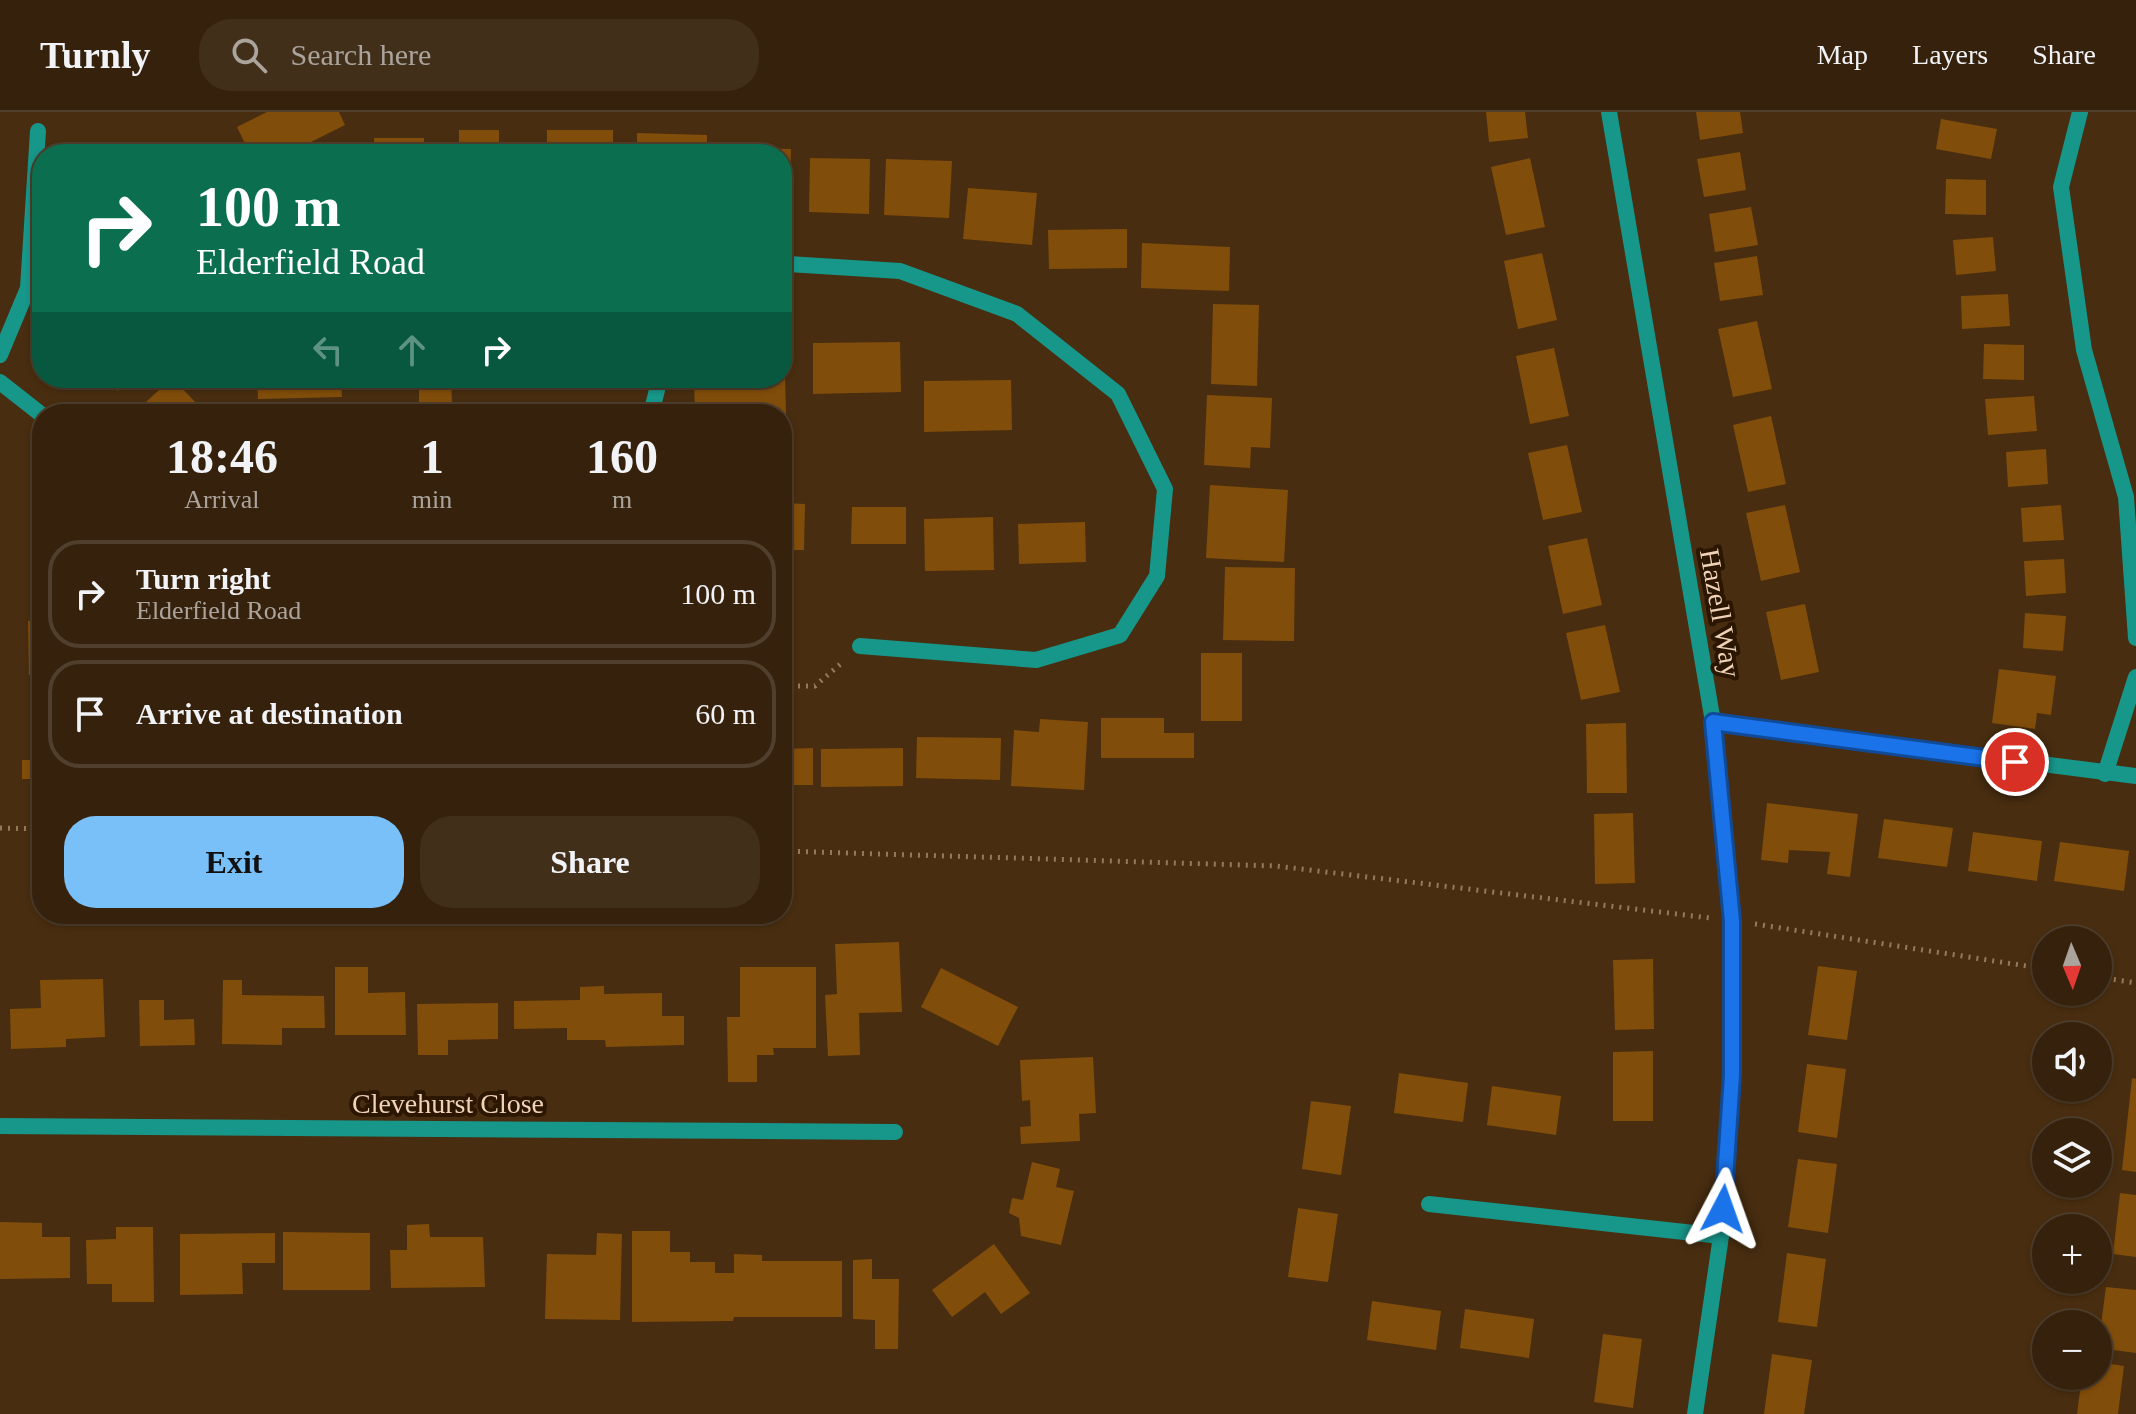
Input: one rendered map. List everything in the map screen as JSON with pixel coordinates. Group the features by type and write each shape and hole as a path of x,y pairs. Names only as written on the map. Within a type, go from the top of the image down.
{"street":[{"name":"Hazell Way","path":"1609,112 1713,722 1732,921 1732,1075 1721,1236 1695,1414"},
{"path":"2080,112 2061,187 2084,350 2126,497 2136,638"},
{"path":"37,144 38,131"},
{"path":"0,355 28,288 32,225"},
{"path":"792,264 900,271 1017,314 1118,394 1165,489 1157,576 1120,635 1036,660 860,646"},
{"path":"0,382 32,407"},
{"path":"2105,774 2136,677"},
{"path":"1713,722 2136,776"},
{"name":"Clevehurst Close","path":"0,1126 895,1132"},
{"path":"1429,1204 1721,1236"}],"path":[{"path":"792,686 815,686 860,646"},
{"path":"0,828 32,829"},
{"path":"792,851 1276,866 1732,921 2032,967"},
{"path":"2112,979 2136,983"}],"building":[{"path":"267,112 339,112 345,125 307,144 245,144 237,127"},
{"path":"1486,112 1525,112 1528,138 1489,142"},
{"path":"1696,112 1740,112 1743,133 1700,140"},
{"path":"1941,119 1997,129 1991,159 1936,149"},
{"path":"459,130 499,130 499,144 459,144"},
{"path":"547,130 613,130 613,144 547,144"},
{"path":"637,133 707,135 707,144 637,144"},
{"path":"374,138 424,138 424,144 374,144"},
{"path":"1740,152 1746,190 1704,197 1697,159"},
{"path":"810,158 870,159 869,214 809,212"},
{"path":"1530,158 1545,227 1506,235 1491,167"},
{"path":"886,159 952,161 949,218 884,215"},
{"path":"1946,179 1986,180 1986,215 1945,214"},
{"path":"968,188 1037,193 1032,245 963,239"},
{"path":"1751,207 1758,245 1715,252 1709,214"},
{"path":"1127,229 1127,268 1049,269 1048,230"},
{"path":"1993,237 1996,271 1956,275 1953,240"},
{"path":"1142,243 1230,247 1229,291 1141,288"},
{"path":"1542,253 1557,320 1518,329 1504,261"},
{"path":"1757,256 1763,295 1720,301 1714,263"},
{"path":"2008,294 2010,326 1962,329 1961,296"},
{"path":"1213,304 1259,305 1257,386 1211,384"},
{"path":"1757,321 1772,389 1733,397 1718,329"},
{"path":"900,342 901,392 813,394 813,343"},
{"path":"1984,344 2024,345 2024,380 1983,379"},
{"path":"1554,348 1569,416 1530,424 1516,356"},
{"path":"1011,380 1012,430 924,432 924,381"},
{"path":"161,388 182,388 197,404 144,404"},
{"path":"257,388 342,388 342,397 258,399"},
{"path":"451,388 452,402 419,403 419,389 372,390"},
{"path":"694,388 785,388 786,404 695,404"},
{"path":"1207,395 1272,398 1270,448 1251,447 1250,468 1204,465"},
{"path":"2034,396 2037,431 1988,435 1985,399"},
{"path":"1771,416 1786,484 1748,492 1733,425"},
{"path":"1567,445 1582,512 1543,520 1528,453"},
{"path":"2046,449 2048,484 2008,487 2006,452"},
{"path":"1210,485 1288,490 1284,562 1206,558"},
{"path":"792,503 805,504 804,550 792,550"},
{"path":"1785,505 1800,572 1761,581 1746,513"},
{"path":"2061,505 2064,540 2023,542 2021,508"},
{"path":"852,507 906,507 906,544 851,544"},
{"path":"993,517 994,570 925,571 924,519"},
{"path":"1085,522 1086,562 1019,564 1018,524"},
{"path":"1587,538 1602,605 1563,614 1548,546"},
{"path":"2064,559 2066,593 2026,596 2024,561"},
{"path":"1225,567 1295,568 1294,641 1223,640"},
{"path":"1805,604 1819,672 1781,680 1766,612"},
{"path":"2025,613 2066,616 2063,651 2023,648"},
{"path":"28,621 32,621 32,675 29,675"},
{"path":"1605,625 1620,692 1581,700 1566,633"},
{"path":"1201,653 1242,653 1242,721 1201,721"},
{"path":"1999,669 2056,676 2051,715 2037,713 2035,729 1992,723"},
{"path":"1101,718 1164,718 1164,733 1194,733 1194,758 1101,758"},
{"path":"1040,719 1088,722 1084,790 1011,786 1014,730 1039,732"},
{"path":"1626,723 1627,793 1587,793 1586,724"},
{"path":"917,737 1001,738 1000,780 916,778"},
{"path":"813,748 813,785 792,785 792,749"},
{"path":"903,748 903,786 821,787 821,749"},
{"path":"22,760 32,760 32,779 22,779"},
{"path":"1767,803 1858,814 1850,877 1827,874 1830,852 1789,850 1788,863 1761,860"},
{"path":"1633,813 1635,883 1595,884 1594,814"},
{"path":"1884,819 1953,828 1947,867 1878,858"},
{"path":"1973,832 2042,841 2037,881 1968,871"},
{"path":"2060,842 2129,851 2124,891 2054,881"},
{"path":"899,942 902,1012 859,1013 860,1055 828,1056 825,995 837,994 835,944"},
{"path":"1653,959 1654,1029 1615,1030 1613,960"},
{"path":"1818,966 1857,971 1847,1040 1808,1035"},
{"path":"335,967 368,967 368,993 405,992 406,1035 335,1035"},
{"path":"740,967 816,967 816,1048 773,1048 774,1055 757,1055 757,1082 728,1082 727,1017 740,1017"},
{"path":"941,968 1018,1007 998,1046 921,1007"},
{"path":"103,979 105,1037 66,1039 66,1047 11,1049 10,1009 41,1008 40,980"},
{"path":"223,980 242,980 242,995 324,996 325,1028 282,1028 282,1045 222,1044"},
{"path":"604,986 604,994 662,993 662,1016 684,1016 684,1045 606,1047 605,1040 567,1040 567,1028 514,1029 514,1001 580,1000 580,987"},
{"path":"139,1000 164,1000 164,1020 194,1019 195,1045 140,1046"},
{"path":"498,1003 498,1039 448,1040 448,1055 418,1055 417,1004"},
{"path":"1653,1051 1653,1121 1613,1121 1613,1052"},
{"path":"1093,1057 1096,1113 1079,1114 1080,1141 1021,1144 1020,1127 1031,1126 1030,1100 1022,1101 1020,1060"},
{"path":"1807,1064 1846,1069 1837,1138 1798,1132"},
{"path":"1399,1073 1468,1083 1463,1122 1394,1113"},
{"path":"2132,1078 2136,1079 2136,1172 2122,1170"},
{"path":"1492,1086 1561,1096 1556,1135 1487,1125"},
{"path":"1311,1101 1351,1106 1341,1175 1302,1169"},
{"path":"1798,1159 1837,1164 1828,1233 1788,1227"},
{"path":"1032,1162 1060,1169 1056,1187 1074,1191 1061,1245 1021,1236 1019,1218 1009,1213 1012,1198 1023,1200"},
{"path":"2120,1193 2136,1195 2136,1257 2113,1254"},
{"path":"1298,1208 1338,1214 1328,1282 1288,1277"},
{"path":"0,1222 42,1223 42,1237 70,1237 70,1278 0,1279"},
{"path":"429,1224 430,1237 483,1237 485,1287 391,1288 390,1250 407,1250 407,1225"},
{"path":"116,1227 153,1227 154,1302 112,1302 112,1284 87,1284 86,1240 116,1239"},
{"path":"632,1231 670,1231 670,1252 690,1252 690,1262 715,1262 715,1273 734,1273 734,1254 762,1255 762,1261 842,1261 842,1317 734,1317 733,1321 632,1322"},
{"path":"283,1232 370,1233 370,1290 283,1290"},
{"path":"275,1233 275,1263 242,1263 243,1294 180,1295 180,1234"},
{"path":"597,1233 622,1234 620,1320 545,1319 547,1254 596,1255"},
{"path":"994,1244 1030,1293 1001,1314 985,1292 952,1317 932,1290"},
{"path":"1787,1253 1826,1259 1817,1327 1778,1322"},
{"path":"872,1259 872,1279 899,1279 898,1349 875,1349 875,1320 853,1319 853,1260"},
{"path":"2112,1288 2136,1290 2136,1353 2112,1350 2112,1310 2103,1310 2105,1294 2112,1294"},
{"path":"1372,1301 1441,1311 1436,1350 1367,1340"},
{"path":"1465,1309 1534,1319 1529,1358 1460,1348"},
{"path":"1603,1334 1642,1339 1633,1408 1594,1402"},
{"path":"1772,1354 1812,1360 1804,1414 1764,1414"},
{"path":"2112,1364 2124,1366 2118,1414 2077,1414 2080,1390 2112,1390"}],"route":[{"path":"1723,1209 1732,1075 1732,921 1713,722 2015,762"}]}
